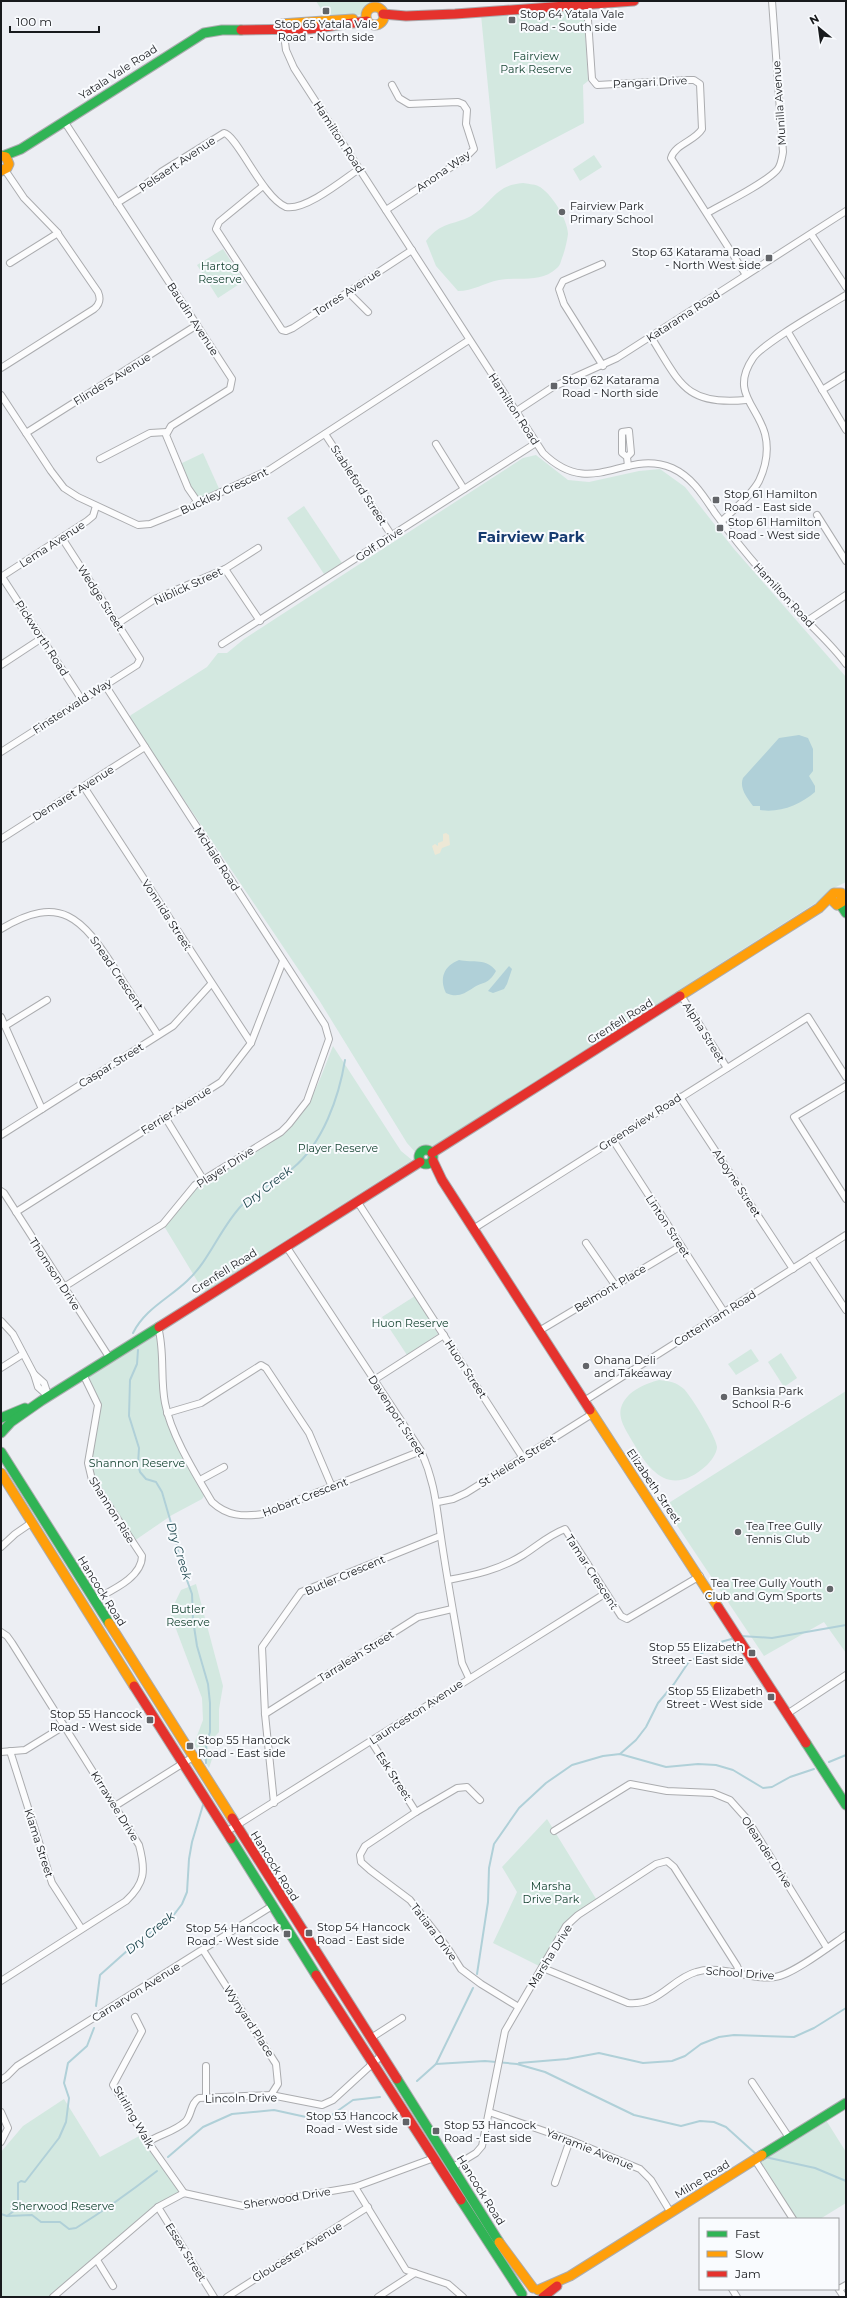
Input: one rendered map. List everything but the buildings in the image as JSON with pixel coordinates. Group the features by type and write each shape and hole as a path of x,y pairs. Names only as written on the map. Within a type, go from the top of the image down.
{"main road":[{"path":"382,8 383,19 379,24 372,25 370,11 382,8 406,16 634,1"},
{"name":"Yatala Vale Road","path":"4,163 21,149 193,38 212,31 233,29 251,25 283,26 347,20 370,11"},
{"path":"840,897 846,913"},
{"name":"Grenfell Road","path":"1,1433 11,1422 45,1398 109,1357 358,1201 428,1160 819,908 840,897"},
{"name":"Elizabeth Street","path":"428,1160 592,1414 700,1576 846,1805"},
{"name":"Grenfell Road","path":"1,1418 45,1398"},
{"name":"Hancock Road","path":"1,1452 282,1900 382,2055 517,2270 539,2293"},
{"name":"Hancock Road","path":"1,1473 272,1906 521,2296"},
{"path":"272,1906 282,1900"},
{"name":"Milne Road","path":"521,2296 539,2293 570,2276 846,2103"}],"street":[{"name":"Munilla Avenue","path":"707,214 766,178 778,169 781,162 782,152 772,1"},
{"name":"Pangari Drive","path":"587,5 592,79 597,85 688,80 694,80 700,84 702,92 702,129 699,134 675,151 671,158 746,275"},
{"name":"Hamilton Road","path":"283,26 290,60 536,443 554,462 574,472 597,475 644,463 657,464 683,474 703,494 758,568 846,664"},
{"name":"Anona Way","path":"386,210 465,158 474,149 466,124 466,110 463,104 458,102 409,104 399,98 392,85"},
{"name":"Baudin Avenue","path":"64,121 229,374 232,385 230,389 171,426 167,432"},
{"name":"Pelsaert Avenue","path":"117,203 141,188 161,172 224,133 232,137 256,178 283,206 295,208 316,198 359,169"},
{"path":"1,368 99,304 100,298 98,292 58,233 24,198 4,163"},
{"name":"Torres Avenue","path":"263,186 219,222 216,229 282,330 286,331 292,328 412,250"},
{"name":"Katarama Road","path":"515,412 553,387 603,366 651,337 846,211"},
{"path":"10,263 58,233"},
{"path":"811,234 846,288"},
{"path":"602,264 563,281 559,289 564,304 603,366"},
{"path":"348,292 368,312"},
{"path":"722,521 755,487 767,457 764,432 746,400 745,376 752,358 761,350 846,295"},
{"name":"Flinders Avenue","path":"26,433 197,325"},
{"path":"788,332 846,430"},
{"path":"651,337 678,380 687,390 715,401 746,400"},
{"name":"Buckley Crescent","path":"1,395 64,488 131,524 143,526 192,508 197,501 204,500 269,470 469,340"},
{"path":"822,390 846,375"},
{"path":"100,459 150,433 167,432 166,435 188,488 197,501"},
{"name":"Stableford Street","path":"326,434 392,536"},
{"name":"Golf Drive","path":"222,644 536,443"},
{"path":"436,444 464,489"},
{"path":"627,457 628,466"},
{"name":"Lema Avenue","path":"1,577 87,521 93,516 96,506"},
{"path":"817,515 846,561"},
{"name":"Wedge Street","path":"62,538 140,659"},
{"name":"Niblick Street","path":"117,624 155,600 225,569 258,548"},
{"path":"225,569 260,621"},
{"name":"Pickworth Road","path":"1,577 82,700"},
{"path":"807,621 846,595"},
{"path":"1,664 42,638"},
{"name":"Finsterwald Way","path":"1,752 137,665 140,659"},
{"name":"McHale Road","path":"105,685 329,1032"},
{"name":"Demaret Avenue","path":"1,839 145,747"},
{"name":"Vonnida Street","path":"84,787 211,984 251,1043"},
{"name":"Snead Crescent","path":"1,929 22,917 40,912 57,913 74,919 94,936 158,1035"},
{"name":"Ferrier Avenue","path":"16,1212 221,1082 251,1043 283,961"},
{"name":"Caspar Street","path":"1,1135 179,1021 211,984"},
{"name":"Alpha Street","path":"682,997 727,1068"},
{"path":"5,1026 47,1000"},
{"path":"1,1017 42,1108"},
{"name":"Greensview Road","path":"473,1229 680,1096 808,1017 846,1077"},
{"name":"Player Drive","path":"64,1287 163,1224 186,1194 203,1179 280,1132 289,1124 307,1101 329,1040 329,1032"},
{"path":"846,1086 794,1117 846,1199"},
{"name":"Aboyne Street","path":"680,1096 793,1269"},
{"path":"165,1117 203,1179"},
{"name":"Linton Street","path":"613,1140 724,1312"},
{"name":"Thomson Drive","path":"1,1191 4,1193 109,1357"},
{"name":"Huon Street","path":"358,1201 523,1458"},
{"name":"Cottenham Road","path":"584,1401 846,1235"},
{"path":"586,1243 615,1285"},
{"name":"Davenport Street","path":"286,1246 421,1451 432,1476 438,1502 440,1536 452,1609 462,1663 469,1678"},
{"name":"Belmont Place","path":"539,1331 681,1246"},
{"path":"811,1257 846,1310"},
{"path":"1,1321 13,1334 34,1374 38,1387 45,1398"},
{"name":"Hobart Crescent","path":"158,1327 162,1338 162,1374 170,1421 212,1502 219,1508 232,1515 251,1516 263,1514 421,1451"},
{"path":"374,1380 444,1335"},
{"path":"1,1368 23,1354"},
{"path":"168,1413 201,1403 261,1366 266,1368 309,1433 332,1487"},
{"name":"Shannon Rise","path":"83,1374 98,1405 88,1463 88,1472 142,1556 142,1562 135,1573 94,1600"},
{"name":"St Helens Street","path":"438,1502 453,1499 466,1493 592,1414"},
{"path":"200,1480 224,1467"},
{"path":"1,1547 15,1534 31,1523"},
{"name":"Tamar Crescent","path":"448,1580 483,1574 498,1568 522,1555 553,1534 565,1529 621,1616 627,1619 700,1576"},
{"name":"Butler Crescent","path":"274,1803 265,1714 262,1646 301,1592 440,1536"},
{"name":"Launceston Avenue","path":"226,1832 606,1593"},
{"name":"Tarraleah Street","path":"265,1714 418,1617 452,1609"},
{"name":"Kirrawee Drive","path":"1,1632 8,1636 140,1845 143,1859 143,1875 138,1890 126,1901 109,1914 81,1928 1,1981"},
{"path":"787,1714 846,1675"},
{"path":"1,1752 25,1750 64,1726"},
{"name":"Esk Street","path":"371,1741 416,1812"},
{"name":"Kiama Street","path":"10,1751 52,1883 81,1928"},
{"path":"115,1806 193,1757"},
{"name":"Oleander Drive","path":"554,1831 630,1784 667,1791 713,1793 730,1800 747,1819 827,1948"},
{"name":"Tatiara Drive","path":"480,1800 466,1787 461,1786 416,1812 365,1846 360,1855 362,1862 379,1878 410,1900 447,1947 461,1969 481,1984 518,2006"},
{"name":"Marsha Drive","path":"453,2167 479,2150 483,2143 505,2031 518,2006 543,1968 560,1936 571,1921 665,1861 674,1867 740,1973"},
{"name":"Carnarvon Avenue","path":"1,2080 17,2066 272,1906"},
{"name":"School Drive","path":"543,1968 628,2003 635,2004 658,1996 694,1972 707,1971 740,1973 764,1977 782,1976 846,1935"},
{"name":"Wynyard Place","path":"203,1950 276,2064 278,2084 271,2095"},
{"name":"Stirling Walk","path":"135,2017 142,2031 113,2085 148,2142 184,2192"},
{"path":"371,2038 402,2018"},
{"name":"Lincoln Drive","path":"148,2142 186,2121 195,2100 206,2098 271,2095 315,2104 329,2103 382,2055"},
{"path":"206,2066 206,2098"},
{"path":"752,2082 790,2139"},
{"path":"1,2112 8,2128 1,2142"},
{"name":"Yarramie Avenue","path":"489,2112 570,2140 640,2169 651,2180 671,2213"},
{"path":"555,2183 570,2140"},
{"name":"Sherwood Drive","path":"184,2192 243,2206 356,2187 434,2158"},
{"path":"756,2159 792,2218"},
{"path":"356,2187 406,2270 448,2284 463,2297"},
{"path":"53,2297 158,2208 184,2192"},
{"name":"Gloucester Avenue","path":"226,2297 368,2207"},
{"name":"Essex Street","path":"158,2208 214,2297"},
{"path":"97,2260 112,2286"},
{"path":"378,2297 415,2273"}],"green space":[{"path":"316,1 380,1 369,10 356,16 328,20"},
{"name":"Fairview Park Reserve","path":"580,9 584,14 588,81 583,85 584,123 496,169 481,15"},
{"path":"594,155 602,167 580,181 573,169"},
{"path":"523,183 536,185 543,189 553,200 562,214 568,234 559,266 550,273 536,278 499,280 469,290 458,291 436,266 426,241 442,227 471,216 499,191 513,184"},
{"name":"Hartog Reserve","path":"223,249 244,281 218,298 197,265"},
{"path":"203,453 221,493 197,501 180,464"},
{"path":"536,455 568,480 589,482 639,471 660,469 685,487 734,549 846,677 846,882 830,890 825,897 432,1147 424,1148 416,1153 407,1143 319,1000 129,718 131,715 207,667 218,653 227,653 244,639 523,458"},
{"path":"304,506 342,563 324,574 287,518"},
{"name":"Player Reserve","path":"333,1046 401,1151 412,1160 204,1292 164,1226 188,1196 205,1182 283,1135 293,1125 301,1115 313,1094"},
{"name":"Huon Reserve","path":"415,1296 438,1334 407,1355 382,1317"},
{"name":"Shannon Reserve","path":"155,1334 159,1337 163,1403 167,1422 204,1496 202,1499 172,1515 134,1541 94,1479 90,1463 101,1404 89,1378 93,1372"},
{"path":"751,1349 759,1361 736,1375 728,1364"},
{"path":"781,1353 797,1378 784,1387 768,1362"},
{"path":"659,1380 672,1382 684,1389 703,1417 716,1442 716,1452 709,1463 695,1474 684,1479 674,1480 664,1478 648,1465 626,1430 620,1415 622,1405 629,1395 648,1383"},
{"path":"846,1391 846,1653 824,1622 764,1656 664,1506"},
{"name":"Butler Reserve","path":"196,1584 223,1686 219,1709 219,1732 207,1745 212,1759 209,1768 194,1744 203,1720 202,1698 170,1613 181,1590"},
{"name":"Marsha Drive Park","path":"547,1819 598,1902 571,1921 543,1968 493,1943 517,1892 502,1867"},
{"name":"Sherwood Reserve","path":"64,2099 100,2157 143,2134 184,2193 158,2207 52,2297 1,2297 1,2152 23,2126"},
{"path":"824,2117 846,2152 846,2203 822,2218 792,2218 755,2160"}],"sand":[{"path":"446,833 449,835 450,845 442,848 440,853 435,855 432,846 435,844 438,846 438,843 443,841 443,834"}],"water":[{"path":"799,735 808,738 813,749 813,771 809,776 815,786 815,792 803,801 782,809 767,811 760,810 760,806 753,806 743,789 743,778 779,738"},
{"path":"459,960 488,964 496,971 491,979 467,992 460,995 446,993 443,982 444,973 446,969"},
{"path":"509,966 512,969 504,989 493,993 488,991"}],"waterway":[{"name":"Dry Creek","path":"133,1333 150,1311 195,1273 209,1254 227,1224 242,1205 293,1168 304,1158 321,1133 334,1104 339,1089 345,1060"},
{"name":"Dry Creek","path":"138,1350 137,1364 130,1380 129,1416 139,1448 138,1464 140,1472 146,1479 156,1482 162,1492 176,1540 180,1561 192,1594 193,1620 197,1646 208,1684 210,1703 210,1732 206,1745 206,1763"},
{"path":"741,1636 772,1638 846,1625"},
{"path":"620,1754 636,1740 646,1727 658,1703 674,1684 688,1663 717,1643 735,1638"},
{"path":"477,1974 488,1902 489,1868 494,1844 519,1808 546,1783 572,1765 603,1756 620,1754 666,1767 698,1764 716,1765 733,1770 763,1788 772,1787 790,1777 814,1769"},
{"path":"829,1762 846,1755"},
{"name":"Dry Creek","path":"96,2006 100,1975 128,1950 173,1916 182,1904 187,1892 189,1859 192,1842 203,1805"},
{"path":"417,2081 436,2064 473,1988"},
{"path":"519,2063 567,2059 599,2053 643,2063 672,2061 685,2056 701,2044 719,2037 734,2035 794,2037 814,2028 846,2008"},
{"name":"Dry Creek","path":"1,2214 7,2216 18,2208 18,2183 21,2181 25,2182 59,2138 66,2122 69,2098 64,2083 68,2063 87,2046 94,2028"},
{"path":"436,2064 485,2061 517,2064 545,2072 634,2115 681,2126 700,2121 714,2122 726,2127 757,2155"},
{"path":"168,2157 203,2127 232,2114 274,2110 306,2117 329,2117 353,2100 380,2097"},
{"path":"765,2157 815,2168 846,2181"},
{"path":"7,2216 32,2215 41,2222 60,2222 69,2229 76,2228 117,2201 157,2171"}],"traffic: fast":[{"path":"3,156 21,149 204,33 222,30 241,30"},
{"path":"840,904 846,913"},
{"path":"423,1150 429,1150 433,1154 433,1157 433,1160 429,1164 423,1164 419,1160 419,1154 423,1150"},
{"path":"1,1433 11,1422 41,1401 159,1327"},
{"path":"1,1418 25,1408"},
{"path":"1,1452 109,1623"},
{"path":"806,1743 846,1805"},
{"path":"231,1839 316,1975"},
{"path":"397,2079 499,2242"},
{"path":"762,2155 846,2103"},
{"path":"461,2200 522,2294"}],"traffic: slow":[{"path":"375,7 381,10 384,16 381,22 375,25 369,22 366,16 369,10 375,7"},
{"path":"280,24 353,19"},
{"path":"1,156 6,157 9,164 7,168 1,171"},
{"path":"680,996 819,908 834,893 841,893 842,902 837,905 830,898"},
{"path":"590,1410 718,1607"},
{"path":"1,1473 134,1686"},
{"path":"109,1623 232,1818"},
{"path":"538,2290 570,2276 762,2155"},
{"path":"499,2242 533,2288"}],"traffic: jam":[{"path":"383,14 406,16 455,14 634,1"},
{"path":"241,30 310,29 367,21"},
{"path":"432,1153 680,996"},
{"path":"433,1161 442,1180 590,1410"},
{"path":"159,1327 420,1162"},
{"path":"718,1607 806,1743"},
{"path":"134,1686 231,1839"},
{"path":"232,1818 397,2079"},
{"path":"316,1975 461,2200"},
{"path":"543,2297 557,2286"}],"place":[{"name":"Stop 65 Yatala Vale Road - North side","path":"326,11"},
{"name":"Stop 64 Yatala Vale Road - South side","path":"512,20"},
{"name":"Fairview Park Primary School","path":"562,212"},
{"name":"Stop 63 Katarama Road - North West side","path":"769,258"},
{"name":"Stop 62 Katarama Road - North side","path":"554,386"},
{"name":"Stop 61 Hamilton Road - East side","path":"716,500"},
{"name":"Stop 61 Hamilton Road - West side","path":"720,528"},
{"name":"Ohana Deli and Takeaway","path":"586,1366"},
{"name":"Banksia Park School R-6","path":"724,1397"},
{"name":"Tea Tree Gully Tennis Club","path":"738,1532"},
{"name":"Tea Tree Gully Youth Club and Gym Sports","path":"830,1589"},
{"name":"Stop 55 Elizabeth Street - East side","path":"752,1653"},
{"name":"Stop 55 Elizabeth Street - West side","path":"771,1697"},
{"name":"Stop 55 Hancock Road - West side","path":"150,1720"},
{"name":"Stop 55 Hancock Road - East side","path":"190,1746"},
{"name":"Stop 54 Hancock Road - East side","path":"309,1933"},
{"name":"Stop 54 Hancock Road - West side","path":"287,1934"},
{"name":"Stop 53 Hancock Road - West side","path":"406,2122"},
{"name":"Stop 53 Hancock Road - East side","path":"436,2131"}],"district":[{"name":"Fairview Park","path":"531,537"}]}
